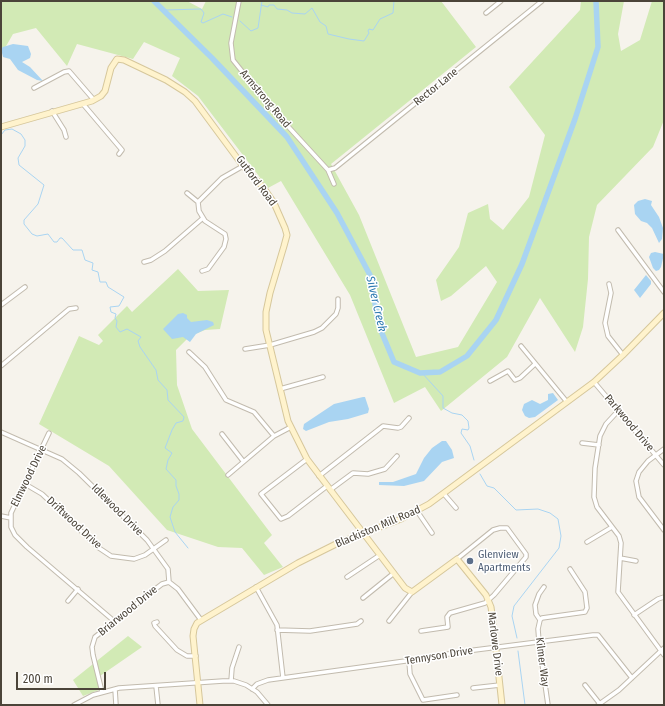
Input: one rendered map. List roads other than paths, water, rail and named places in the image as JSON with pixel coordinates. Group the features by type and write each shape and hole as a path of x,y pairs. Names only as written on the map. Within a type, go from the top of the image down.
{"street":[{"name":"Armstrong Road","path":"239,1 231,43 233,60 268,104 328,170 334,184"},
{"path":"486,13 500,1"},
{"name":"Rector Lane","path":"328,170 335,168 537,2 542,1"},
{"name":"Gutford Road","path":"1,127 94,100 105,91 114,62 117,60 124,60 166,80 185,92 211,121 244,166 263,187 274,203 287,235 266,312 266,330 284,408 291,427 307,459 364,533"},
{"path":"34,88 64,72 69,71 94,100"},
{"path":"83,104 122,150 119,154"},
{"path":"52,111 64,130 66,137"},
{"path":"198,202 222,178 244,166"},
{"path":"187,193 198,202 199,211 203,218 214,228 225,234 226,239 224,247 208,269 202,271"},
{"path":"144,262 151,260 165,250 203,218"},
{"path":"618,230 664,292"},
{"path":"609,284 611,293 605,323 608,336 623,356"},
{"path":"1,305 25,287"},
{"path":"245,349 270,345 314,332 322,328 336,314 338,299"},
{"path":"1,366 69,309 76,308"},
{"name":"Blackiston Mill Road","path":"201,620 298,563 417,511 444,494 594,382 623,356 664,312"},
{"path":"521,346 567,402"},
{"path":"189,352 205,367 226,400 254,412 274,436"},
{"path":"490,382 508,371 515,380 520,378 535,364"},
{"path":"280,389 323,377"},
{"name":"Parkwood Drive","path":"594,382 664,465"},
{"path":"618,410 606,424 600,436 594,497 597,507 619,536 622,543 618,592 662,650 664,655"},
{"path":"319,476 383,426 401,427 409,418"},
{"path":"228,475 274,436 291,427"},
{"name":"Idlewood Drive","path":"1,432 62,459 79,473 134,526 153,548 168,568 169,582"},
{"name":"Elmwood Drive","path":"49,434 10,518 11,527 15,535 114,621"},
{"path":"222,434 243,461"},
{"path":"582,443 599,445"},
{"path":"664,449 648,461 639,472 636,481 636,489 639,497 664,530"},
{"path":"307,459 261,494 281,519 288,516 353,473 368,474 384,469 397,456"},
{"name":"Driftwood Drive","path":"25,484 42,494 99,548 111,556 134,559 145,555 166,540"},
{"path":"444,494 456,508"},
{"path":"417,511 432,533"},
{"name":"Elmwood Drive","path":"1,516 10,518"},
{"path":"587,542 612,527"},
{"path":"389,621 412,592 493,530 506,528 525,551 526,558 488,600 480,605 450,612 447,617 448,627 421,631"},
{"path":"364,533 405,588 412,592"},
{"path":"347,577 380,555"},
{"path":"620,558 636,561"},
{"name":"Marlowe Drive","path":"457,559 488,600 491,607 502,705"},
{"path":"540,620 542,618 585,612 587,608 585,592 570,569"},
{"path":"363,598 394,574"},
{"path":"169,582 178,589 201,620 196,624 193,631 200,705"},
{"name":"Briarwood Drive","path":"102,692 92,647 95,638 114,621 162,584 169,582"},
{"path":"256,587 275,620 283,678"},
{"name":"Kilmer Way","path":"544,587 539,594 535,605 536,614 540,620 538,629 539,642 548,705"},
{"path":"68,601 78,589"},
{"path":"634,615 658,599 664,598"},
{"path":"277,630 310,631 357,624 361,621"},
{"path":"157,622 154,623 155,626 178,650 187,656 196,656"},
{"name":"Tennyson Drive","path":"252,689 257,684 268,680 409,661 459,652 598,635 632,678"},
{"path":"231,681 232,668 239,647"},
{"path":"585,684 599,704 632,678 662,650"},
{"path":"409,661 410,674 423,700 457,695"},
{"path":"74,705 102,692 115,689 199,682 231,681 257,692 268,705"},
{"path":"473,688 500,685"},
{"path":"156,686 158,705"},
{"path":"115,689 116,705"}],"water":[{"path":"13,44 28,46 31,54 30,58 22,62 30,67 43,81 37,80 18,70 10,59 3,57 1,49"},
{"path":"645,199 652,201 651,205 659,217 663,228 662,239 659,243 652,228 647,223 641,221 635,214 634,205 638,201"},
{"path":"655,252 664,254 661,267 656,271 653,268 649,257 651,253"},
{"path":"646,275 651,281 651,284 640,298 634,290"},
{"path":"183,313 187,315 187,318 191,322 207,320 213,322 214,325 196,334 190,342 183,337 172,339 163,329 178,314"},
{"path":"553,393 558,400 535,417 529,418 525,416 522,410 524,404 532,400 540,404 548,400 548,394"},
{"path":"365,397 369,409 368,413 348,419 329,422 306,431 303,429 304,424 334,404"},
{"path":"442,441 446,441 452,450 454,458 442,462 424,481 404,486 379,485 379,482 393,482 416,474 424,458 432,448"}],"waterway":[{"name":"Silver Creek","path":"154,1 212,58 287,137 337,213 370,275 379,326 394,362 420,373 440,372 467,356 496,320 522,264 575,119 598,47 596,1"},
{"path":"240,21 251,31 258,28 262,1"},
{"path":"261,5 268,7 269,5 274,5 277,9 287,10 292,13 305,14 312,8 320,22 326,26 328,34 364,41 369,33 369,29 373,30 380,19 393,13 394,1"},
{"path":"165,10 201,9 204,13 201,22 203,23 223,14 232,17"},
{"path":"1,135 5,130 12,129 21,134 25,140 25,146 18,158 19,165 44,185 38,204 24,220 24,224 32,234 37,236 48,234 54,242 57,242 60,238 62,238 73,250 82,250 85,260 93,263 92,270 98,272 100,282 106,282 108,287 124,297 119,306 110,307 111,312 116,314 116,327 120,332 127,329 141,337 138,341 140,347 156,370 158,380 167,390 168,400 184,417 183,421 176,423 165,448 172,453 168,460 166,469 176,480 176,486 179,494 179,500 173,507 170,517 175,532 188,548"},
{"path":"422,373 443,396 443,408 452,413 462,415 468,421 468,430 462,429 461,433 470,446 474,460"},
{"path":"480,474 487,486 494,488 516,510 538,509 550,513 558,519 561,536 559,548 514,606 512,616 517,638"},
{"path":"518,651 525,705"}],"place":[{"name":"Glenview Apartments","path":"470,561"}]}
